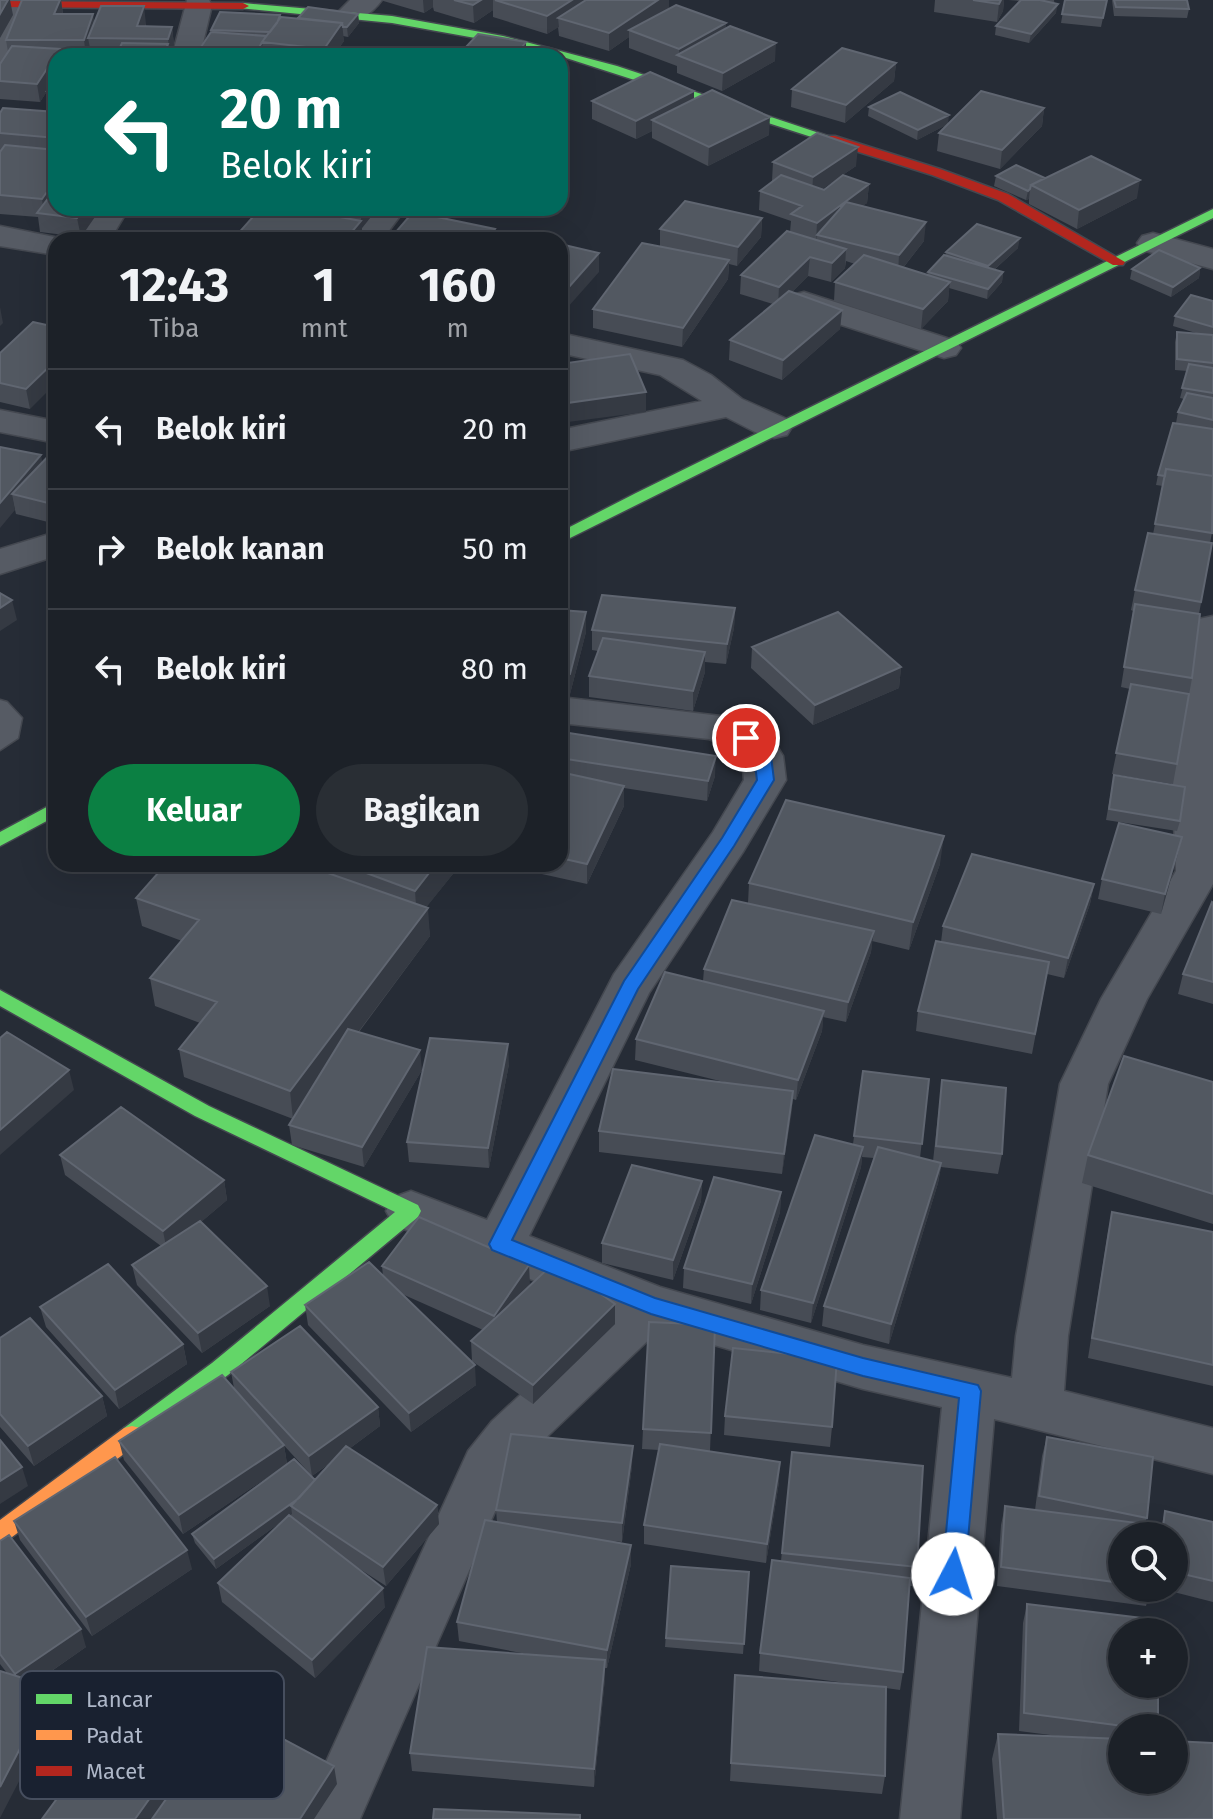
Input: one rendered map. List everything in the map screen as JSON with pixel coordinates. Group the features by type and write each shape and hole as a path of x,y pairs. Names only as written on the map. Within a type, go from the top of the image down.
{"street":[{"path":"0,58 10,4 359,7 541,48"},
{"path":"188,48 198,5"},
{"path":"568,56 987,190 1041,216 1118,262"},
{"path":"371,232 384,216"},
{"path":"568,534 774,427 944,348 1208,216"},
{"path":"0,236 48,244"},
{"path":"1153,243 1213,259"},
{"path":"804,302 944,348"},
{"path":"568,345 671,367 699,382 730,406 774,427"},
{"path":"568,439 730,406"},
{"path":"0,421 48,430"},
{"path":"0,562 48,546"},
{"path":"1036,1406 1042,1336 1084,1084 1124,999 1205,870 1193,773 1213,628"},
{"path":"500,1244 630,986 728,842 765,780 762,756 746,738 715,726 568,711"},
{"path":"0,840 48,813"},
{"path":"0,997 202,1111 411,1211 651,1305 863,1367 1036,1406 1213,1451"},
{"path":"0,1533 220,1369 411,1211"},
{"path":"330,1819 487,1468 519,1429 651,1305"},
{"path":"930,1819 970,1391"}],"lane":[{"path":"0,707 12,718 11,733 0,743"}],"building":[{"path":"0,0 8,0 0,14"},
{"path":"22,0 60,0 54,14 93,14 84,40 6,40"},
{"path":"454,0 481,0 473,5"},
{"path":"495,0 572,0 547,16"},
{"path":"586,0 658,0 609,33 558,18"},
{"path":"973,0 1001,0 999,4"},
{"path":"1021,0 1058,4 1031,34 996,26"},
{"path":"1065,0 1107,0 1103,18 1062,14"},
{"path":"1114,0 1187,0 1189,9 1116,7"},
{"path":"676,5 726,23 679,49 629,30"},
{"path":"101,6 144,6 137,26 172,27 168,39 88,38"},
{"path":"308,7 358,14 347,27 343,27 342,23 298,18"},
{"path":"220,12 280,15 270,32 211,30"},
{"path":"281,17 342,23 325,48 262,42"},
{"path":"730,26 776,43 723,73 677,55"},
{"path":"211,32 266,36 259,48 200,48"},
{"path":"478,34 526,42 521,48 465,48"},
{"path":"122,43 168,44 166,48 120,48"},
{"path":"12,46 48,48 48,67 37,84 0,81 0,64"},
{"path":"842,48 896,63 846,105 792,89"},
{"path":"650,72 694,91 636,121 592,101"},
{"path":"712,90 770,117 709,147 652,120"},
{"path":"981,91 1044,108 1002,150 939,133"},
{"path":"900,92 949,115 918,130 869,107"},
{"path":"3,108 48,111 48,137 0,133"},
{"path":"817,133 858,147 813,177 773,162"},
{"path":"5,145 48,149 48,190 42,199 0,195 0,152"},
{"path":"1091,156 1140,180 1079,210 1031,185"},
{"path":"1016,165 1045,178 1031,185 1028,191 996,176"},
{"path":"781,175 824,190 843,175 869,184 817,223 791,214 802,206 760,191"},
{"path":"48,199 48,214 37,213"},
{"path":"685,201 762,218 738,247 660,229"},
{"path":"846,202 926,222 899,255 817,235"},
{"path":"254,216 334,216 361,221 352,232 239,232"},
{"path":"410,216 432,216 495,229 493,232 396,232"},
{"path":"977,224 1020,238 988,266 946,252"},
{"path":"787,231 846,249 832,263 810,257 779,287 741,275"},
{"path":"642,243 729,260 683,328 593,309"},
{"path":"568,246 599,253 568,288"},
{"path":"1159,250 1200,268 1173,287 1132,269"},
{"path":"864,255 950,282 923,309 835,282"},
{"path":"944,255 1003,272 988,289 928,272"},
{"path":"789,291 842,310 783,360 730,340"},
{"path":"1191,295 1213,301 1213,327 1175,316"},
{"path":"33,322 48,325 48,368 26,389 0,383 0,353"},
{"path":"1177,332 1213,335 1213,363 1177,359"},
{"path":"630,354 646,392 568,403 568,363"},
{"path":"1189,364 1213,368 1213,393 1182,388"},
{"path":"1187,393 1213,398 1213,420 1178,412"},
{"path":"1173,423 1213,429 1213,476 1166,469 1165,476 1158,475"},
{"path":"0,447 41,455 0,503"},
{"path":"48,456 48,503 12,494"},
{"path":"1166,469 1213,476 1212,533 1155,524"},
{"path":"1148,533 1212,543 1201,602 1135,590"},
{"path":"0,593 12,600 0,608"},
{"path":"602,595 735,608 727,644 592,630"},
{"path":"1135,604 1200,614 1192,678 1124,667"},
{"path":"568,611 586,612 570,674"},
{"path":"838,612 901,667 815,705 752,647"},
{"path":"603,638 705,652 693,691 589,676"},
{"path":"1131,684 1189,694 1177,764 1116,753"},
{"path":"569,733 716,756 708,781 568,759"},
{"path":"568,774 624,786 587,864 568,860"},
{"path":"1114,775 1185,787 1180,821 1109,809"},
{"path":"786,800 944,836 913,922 749,883"},
{"path":"1119,823 1182,837 1165,894 1102,879"},
{"path":"972,854 1094,884 1068,958 943,926"},
{"path":"159,872 325,872 428,908 290,1091 179,1049 217,1002 150,978 199,920 136,898"},
{"path":"364,872 430,872 415,891"},
{"path":"732,900 874,931 848,1002 704,969"},
{"path":"1213,903 1213,982 1183,974"},
{"path":"936,941 1049,962 1035,1034 918,1011"},
{"path":"665,972 824,1011 798,1080 636,1039"},
{"path":"348,1029 420,1050 362,1147 289,1125"},
{"path":"7,1032 69,1070 0,1130 0,1038"},
{"path":"430,1038 508,1044 488,1148 407,1142"},
{"path":"1124,1056 1213,1082 1213,1194 1088,1155"},
{"path":"613,1069 793,1091 784,1154 599,1131"},
{"path":"863,1071 929,1079 922,1144 854,1136"},
{"path":"942,1080 1006,1088 1002,1154 936,1146"},
{"path":"121,1107 224,1180 163,1231 60,1155"},
{"path":"815,1135 863,1147 813,1303 761,1290"},
{"path":"878,1147 941,1163 891,1324 824,1306"},
{"path":"632,1165 702,1181 673,1260 602,1243"},
{"path":"714,1177 781,1192 752,1284 684,1268"},
{"path":"1112,1212 1213,1232 1213,1365 1092,1338"},
{"path":"419,1217 529,1265 494,1316 382,1266"},
{"path":"200,1221 267,1286 198,1333 132,1265"},
{"path":"369,1262 475,1365 409,1413 305,1305"},
{"path":"555,1262 615,1304 533,1385 471,1341"},
{"path":"108,1264 183,1344 115,1390 40,1307"},
{"path":"30,1318 102,1396 28,1446 0,1414 0,1338"},
{"path":"649,1322 715,1325 711,1433 643,1429"},
{"path":"300,1326 378,1407 309,1456 231,1372"},
{"path":"733,1348 837,1359 832,1427 725,1416"},
{"path":"222,1375 284,1445 179,1515 119,1441"},
{"path":"511,1434 633,1446 622,1523 496,1510"},
{"path":"1047,1437 1153,1457 1147,1518 1039,1496"},
{"path":"0,1440 22,1467 0,1481"},
{"path":"660,1444 780,1462 767,1544 644,1525"},
{"path":"346,1446 437,1505 383,1567 291,1506"},
{"path":"792,1452 923,1466 917,1567 782,1553"},
{"path":"115,1457 187,1550 86,1617 14,1521"},
{"path":"294,1459 315,1480 299,1498 214,1559 192,1534"},
{"path":"1005,1506 1130,1522 1108,1522 1108,1581 1001,1567"},
{"path":"1165,1511 1213,1522 1213,1581 1188,1575 1188,1522 1164,1522"},
{"path":"289,1515 383,1588 312,1660 218,1583"},
{"path":"485,1520 631,1545 607,1650 457,1622"},
{"path":"9,1535 81,1629 15,1674 0,1654 0,1541"},
{"path":"772,1560 910,1578 903,1672 760,1653"},
{"path":"671,1566 749,1572 744,1644 666,1638"},
{"path":"1027,1604 1142,1618 1108,1618 1108,1698 1158,1698 1158,1714 1108,1714 1108,1724 1024,1713"},
{"path":"427,1647 605,1660 594,1769 410,1753"},
{"path":"0,1671 20,1677 20,1749 0,1787"},
{"path":"735,1675 886,1687 885,1776 731,1763"},
{"path":"998,1734 1108,1738 1108,1794 1188,1794 1188,1742 1213,1743 1213,1819 1004,1819"},
{"path":"284,1739 334,1766 300,1819 152,1819 166,1799 284,1799"},
{"path":"57,1799 149,1799 135,1819 42,1819"},
{"path":"434,1809 580,1815 580,1819 433,1819"}],"traffic: fast":[{"path":"243,6 392,20 539,48"},
{"path":"568,56 831,139"},
{"path":"568,534 1213,213"},
{"path":"0,840 48,813"},
{"path":"0,997 202,1111 411,1211 220,1369 132,1435"}],"traffic: slow":[{"path":"0,1533 132,1435"}],"traffic: jam":[{"path":"0,4 243,6"},
{"path":"831,139 1003,197 1118,262"}],"route":[{"path":"746,738 762,756 765,780 728,842 630,986 500,1244 651,1305 863,1367 970,1391 953,1574"}]}
